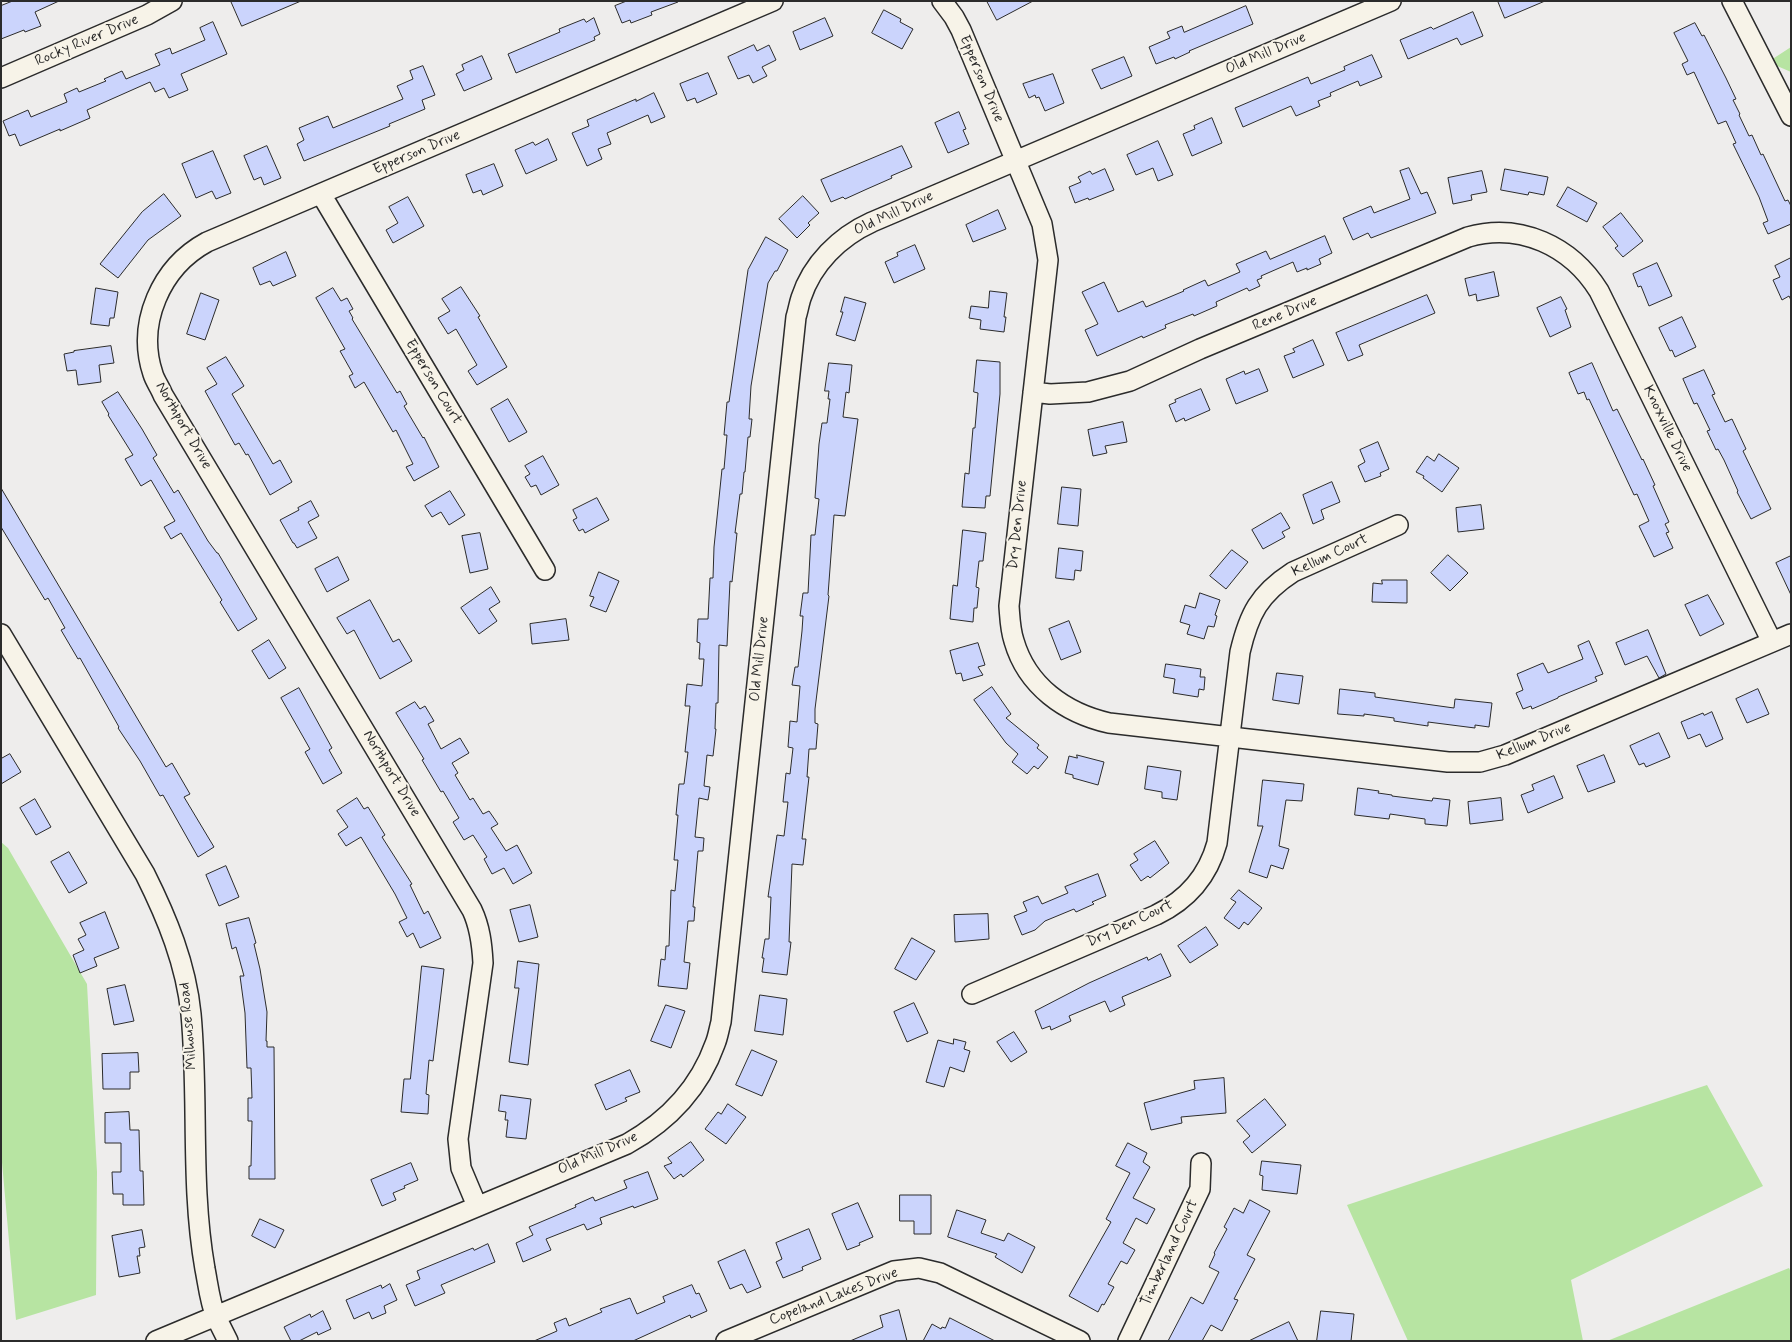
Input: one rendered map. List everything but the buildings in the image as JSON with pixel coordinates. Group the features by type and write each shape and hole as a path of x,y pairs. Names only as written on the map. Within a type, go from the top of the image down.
{"street":[{"name":"Rocky River Drive","path":"1,78 147,15 172,1"},
{"name":"Epperson Drive","path":"154,377 148,337 150,315 157,294 168,275 195,249 207,242 773,1"},
{"name":"Epperson Drive","path":"942,1 961,30 1015,160"},
{"name":"Old Mill Drive","path":"156,1341 627,1144 674,1110 701,1076 713,1050 721,1022 794,334 802,296 811,276 824,257 839,242 858,229 1015,160 1391,1"},
{"path":"1732,1 1791,116"},
{"name":"Dry Den Drive","path":"1015,160 1042,224 1048,260 1009,606 1014,642 1022,662 1030,675 1045,691 1062,705 1088,718 1109,723 1231,737"},
{"name":"Epperson Court","path":"321,194 545,570"},
{"name":"Rene Drive","path":"1033,392 1058,394 1088,392 1130,381 1200,349 1468,237 1503,232 1519,233 1536,238"},
{"name":"Knoxville Drive","path":"1536,238 1564,252 1591,278 1599,291 1772,642"},
{"name":"Northport Drive","path":"154,377 478,922 482,942 483,963 458,1139 461,1168 477,1206"},
{"name":"Kellum Court","path":"1231,737 1243,637 1251,616 1263,596 1280,580 1299,568 1398,525"},
{"name":"Milhouse Road","path":"1,634 145,874 158,900 183,969 190,1012 195,1184 199,1228 215,1315 228,1341"},
{"name":"Kellum Drive","path":"1231,737 1448,762 1480,762 1505,755 1791,634"},
{"name":"Dry Den Court","path":"972,994 1156,914 1176,904 1187,894 1206,871 1217,843 1231,737"},
{"name":"Timberland Court","path":"1128,1341 1200,1189 1201,1163"},
{"name":"Copeland Lakes Drive","path":"726,1341 894,1271 919,1268 940,1273 1080,1341"}],"green space":[{"path":"1791,47 1791,72 1768,62"},
{"path":"1,842 8,848 87,984 97,1172 96,1295 16,1320 1,1151"},
{"path":"1707,1085 1763,1186 1571,1280 1583,1341 1408,1341 1347,1205"},
{"path":"1789,1268 1791,1272 1791,1341 1607,1341"}]}
